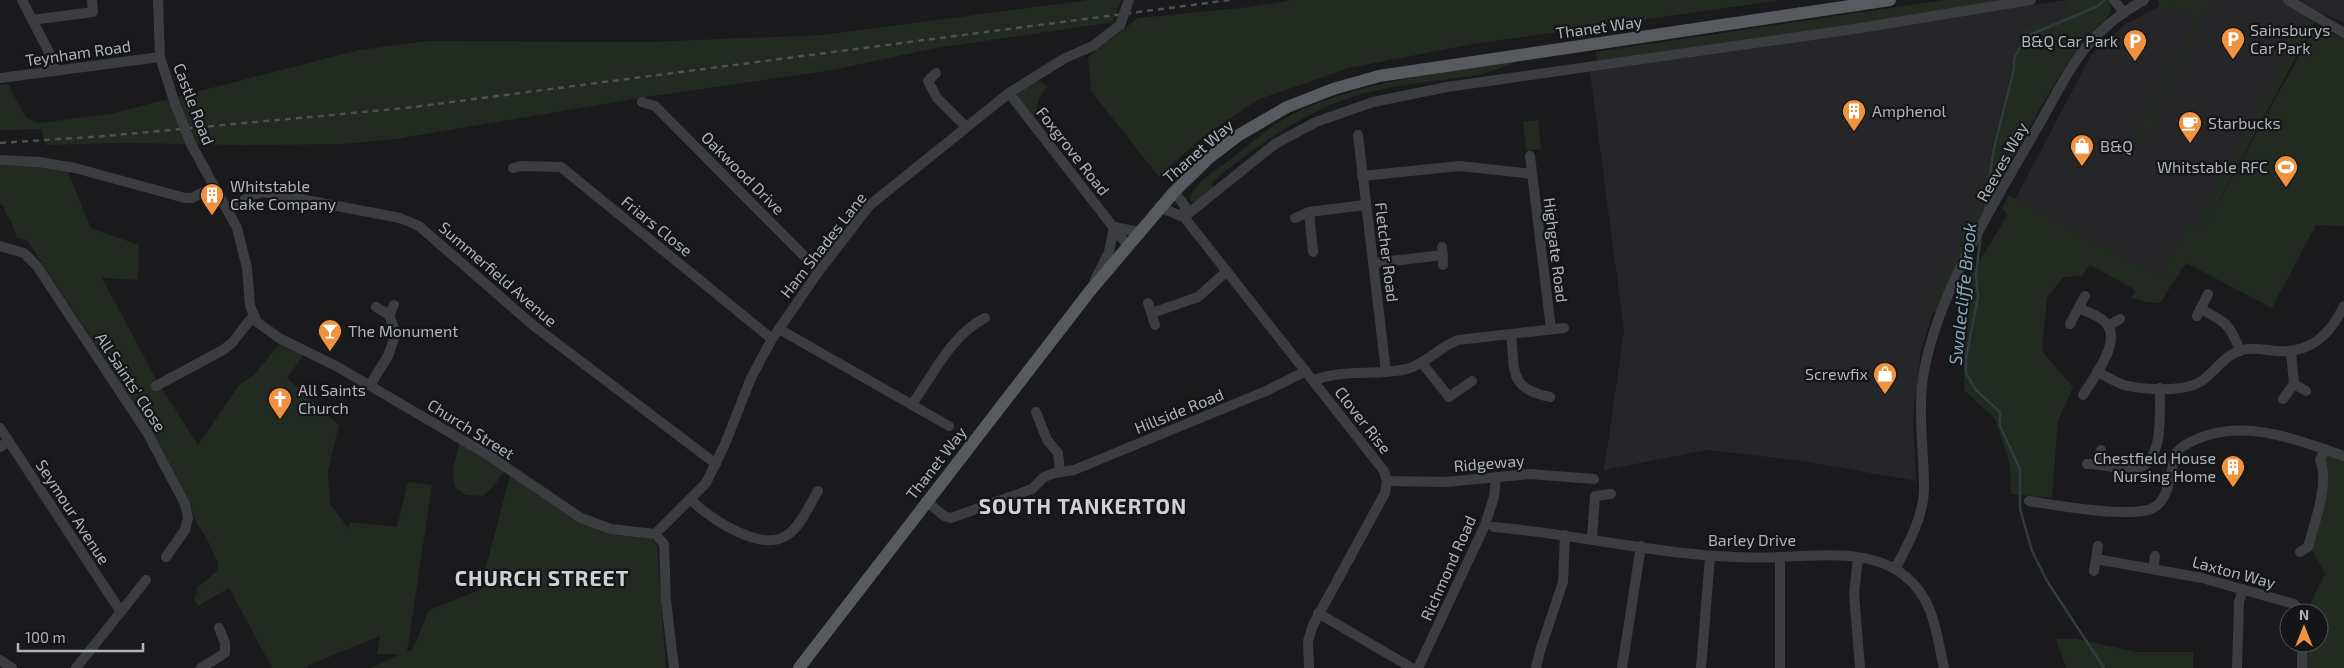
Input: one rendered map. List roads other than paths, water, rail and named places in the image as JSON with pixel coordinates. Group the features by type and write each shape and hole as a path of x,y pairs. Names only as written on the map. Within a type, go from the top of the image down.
{"main road":[{"name":"Thanet Way","path":"799,668 926,501 1090,291 1174,192 1209,158 1239,135 1288,107 1356,82 1435,68 1890,0"}],"street":[{"path":"22,0 53,60 55,71"},
{"path":"32,20 93,12 92,0"},
{"name":"Castle Road","path":"158,0 160,58 175,104 190,144 213,187 229,210"},
{"name":"Ham Shades Lane","path":"655,534 706,483 716,464 751,378 772,339 819,271 870,205 1009,93 1066,58 1093,46 1120,25 1129,0"},
{"path":"1184,217 1275,144 1316,122 1373,102 1438,89 1854,29 2031,0"},
{"path":"2114,0 2124,13"},
{"name":"Reeves Way","path":"1895,569 1910,544 1924,491 1920,426 1924,370 1940,314 1988,217 2080,54 2124,13 2144,0"},
{"path":"2288,0 2344,33"},
{"name":"Teynham Road","path":"0,78 160,58"},
{"path":"936,73 928,81 937,98 966,127"},
{"name":"Foxgrove Road","path":"1009,93 1128,246"},
{"name":"Oakwood Drive","path":"642,102 655,106 819,271"},
{"name":"Fletcher Road","path":"1358,136 1386,372"},
{"name":"Highgate Road","path":"1530,156 1551,329"},
{"path":"0,160 16,160 75,168 185,198 192,198 213,187"},
{"name":"Friars Close","path":"513,168 521,166 562,168 772,339"},
{"path":"1362,176 1460,166 1532,174"},
{"name":"Summerfield Avenue","path":"229,210 252,195 264,192 400,218 419,226 534,326 716,464"},
{"name":"Clover Rise","path":"1174,192 1185,206 1184,217"},
{"path":"1295,218 1309,212 1365,205"},
{"name":"Clover Rise","path":"1160,207 1184,217 1384,471 1387,481 1385,492 1318,613 1308,641 1309,668"},
{"path":"156,386 223,350 232,343 253,316 250,306 247,268 237,228 229,210"},
{"path":"1309,212 1313,252"},
{"path":"1090,291 1109,252 1114,227 1139,232"},
{"name":"All Saints' Close","path":"0,246 24,253 37,266 162,457 185,504 188,518 183,534 166,557"},
{"path":"1374,263 1443,256"},
{"path":"1155,325 1150,308 1179,305 1198,297 1227,271"},
{"path":"2208,294 2199,313 2223,320 2230,327 2240,351"},
{"path":"2070,324 2085,296"},
{"path":"389,315 394,305"},
{"path":"2097,372 2124,385 2186,388 2198,384 2226,357 2240,351 2254,349 2291,352 2313,345 2327,334 2344,306"},
{"path":"370,385 394,343 396,333 389,315 376,307"},
{"path":"2079,308 2104,321 2108,326 2111,346 2083,395"},
{"name":"Church Street","path":"253,316 262,326 279,338 370,385 488,455 581,518 611,529 655,534"},
{"path":"912,404 954,342 974,324 985,318"},
{"path":"2108,326 2120,319"},
{"path":"1314,380 1339,373 1386,372 1407,369 1422,363 1448,344 1456,341 1564,328"},
{"path":"779,329 949,426"},
{"path":"1511,334 1516,376 1520,385 1528,392 1550,397"},
{"path":"2283,399 2294,384 2291,352"},
{"path":"1422,363 1448,397 1472,381"},
{"name":"Hillside Road","path":"926,501 944,516 951,518 1032,489 1044,477 1074,470 1266,391 1306,371"},
{"path":"2294,384 2306,391"},
{"path":"2087,464 2100,463 2133,469 2143,465 2152,458 2158,442 2160,388"},
{"path":"1036,412 1047,440 1058,453 1060,472"},
{"name":"Seymour Avenue","path":"0,428 4,444 121,612"},
{"path":"2029,501 2123,512 2150,510 2164,497 2177,453 2191,441 2213,433 2270,433 2344,456"},
{"path":"2300,552 2308,548 2315,520 2324,478 2324,469 2320,460 2325,449"},
{"path":"2100,463 2102,450"},
{"name":"Ridgeway","path":"1387,481 1446,482 1543,474 1594,480"},
{"name":"Richmond Road","path":"1418,668 1485,525 1494,497 1496,477"},
{"path":"691,500 707,514 756,539 773,541 783,538 793,530 818,491"},
{"path":"1592,538 1595,496 1611,494"},
{"name":"Barley Drive","path":"1494,527 1565,534 1710,556 1830,556 1858,558 1884,563 1895,569 1917,588 1931,610 1944,668"},
{"path":"655,534 664,544 666,601 674,668"},
{"path":"1536,668 1563,582 1565,534"},
{"path":"1622,668 1641,546"},
{"path":"2094,571 2098,546"},
{"path":"1702,668 1710,556"},
{"path":"2153,569 2155,556"},
{"path":"1780,557 1780,668"},
{"path":"1858,558 1854,594 1860,668"},
{"name":"Laxton Way","path":"2096,559 2202,578 2290,603"},
{"path":"76,668 146,580"},
{"path":"2237,668 2242,590"},
{"path":"1318,613 1412,668"},
{"path":"201,668 225,653 225,643 218,628"},
{"path":"2302,653 2302,668"},
{"path":"0,660 12,668"}],"waterway":[{"name":"Swalecliffe Brook","path":"1985,211 1994,148 2014,69 2014,59 2025,37 2098,6 2104,0"},
{"name":"Swalecliffe Brook","path":"1981,234 1976,274 1978,297 1966,358 1966,373 1976,390 2000,412 2000,426 2020,469 2020,509 2032,551 2047,581 2104,668"}],"railway":[{"path":"0,143 105,136 406,108 1230,0"}],"place":[{"name":"Sainsburys Car Park","path":"2233,60"},
{"name":"B&Q Car Park","path":"2135,62"},
{"name":"Amphenol","path":"1854,132"},
{"name":"Starbucks","path":"2190,144"},
{"name":"B&Q","path":"2082,167"},
{"name":"Whitstable RFC","path":"2286,188"},
{"name":"Whitstable Cake Company","path":"212,216"},
{"name":"The Monument","path":"330,352"},
{"name":"Screwfix","path":"1885,395"},
{"name":"All Saints Church","path":"280,420"},
{"name":"Chestfield House Nursing Home","path":"2233,488"}],"district":[{"name":"SOUTH TANKERTON","path":"1083,507"},
{"name":"CHURCH STREET","path":"542,579"}]}
